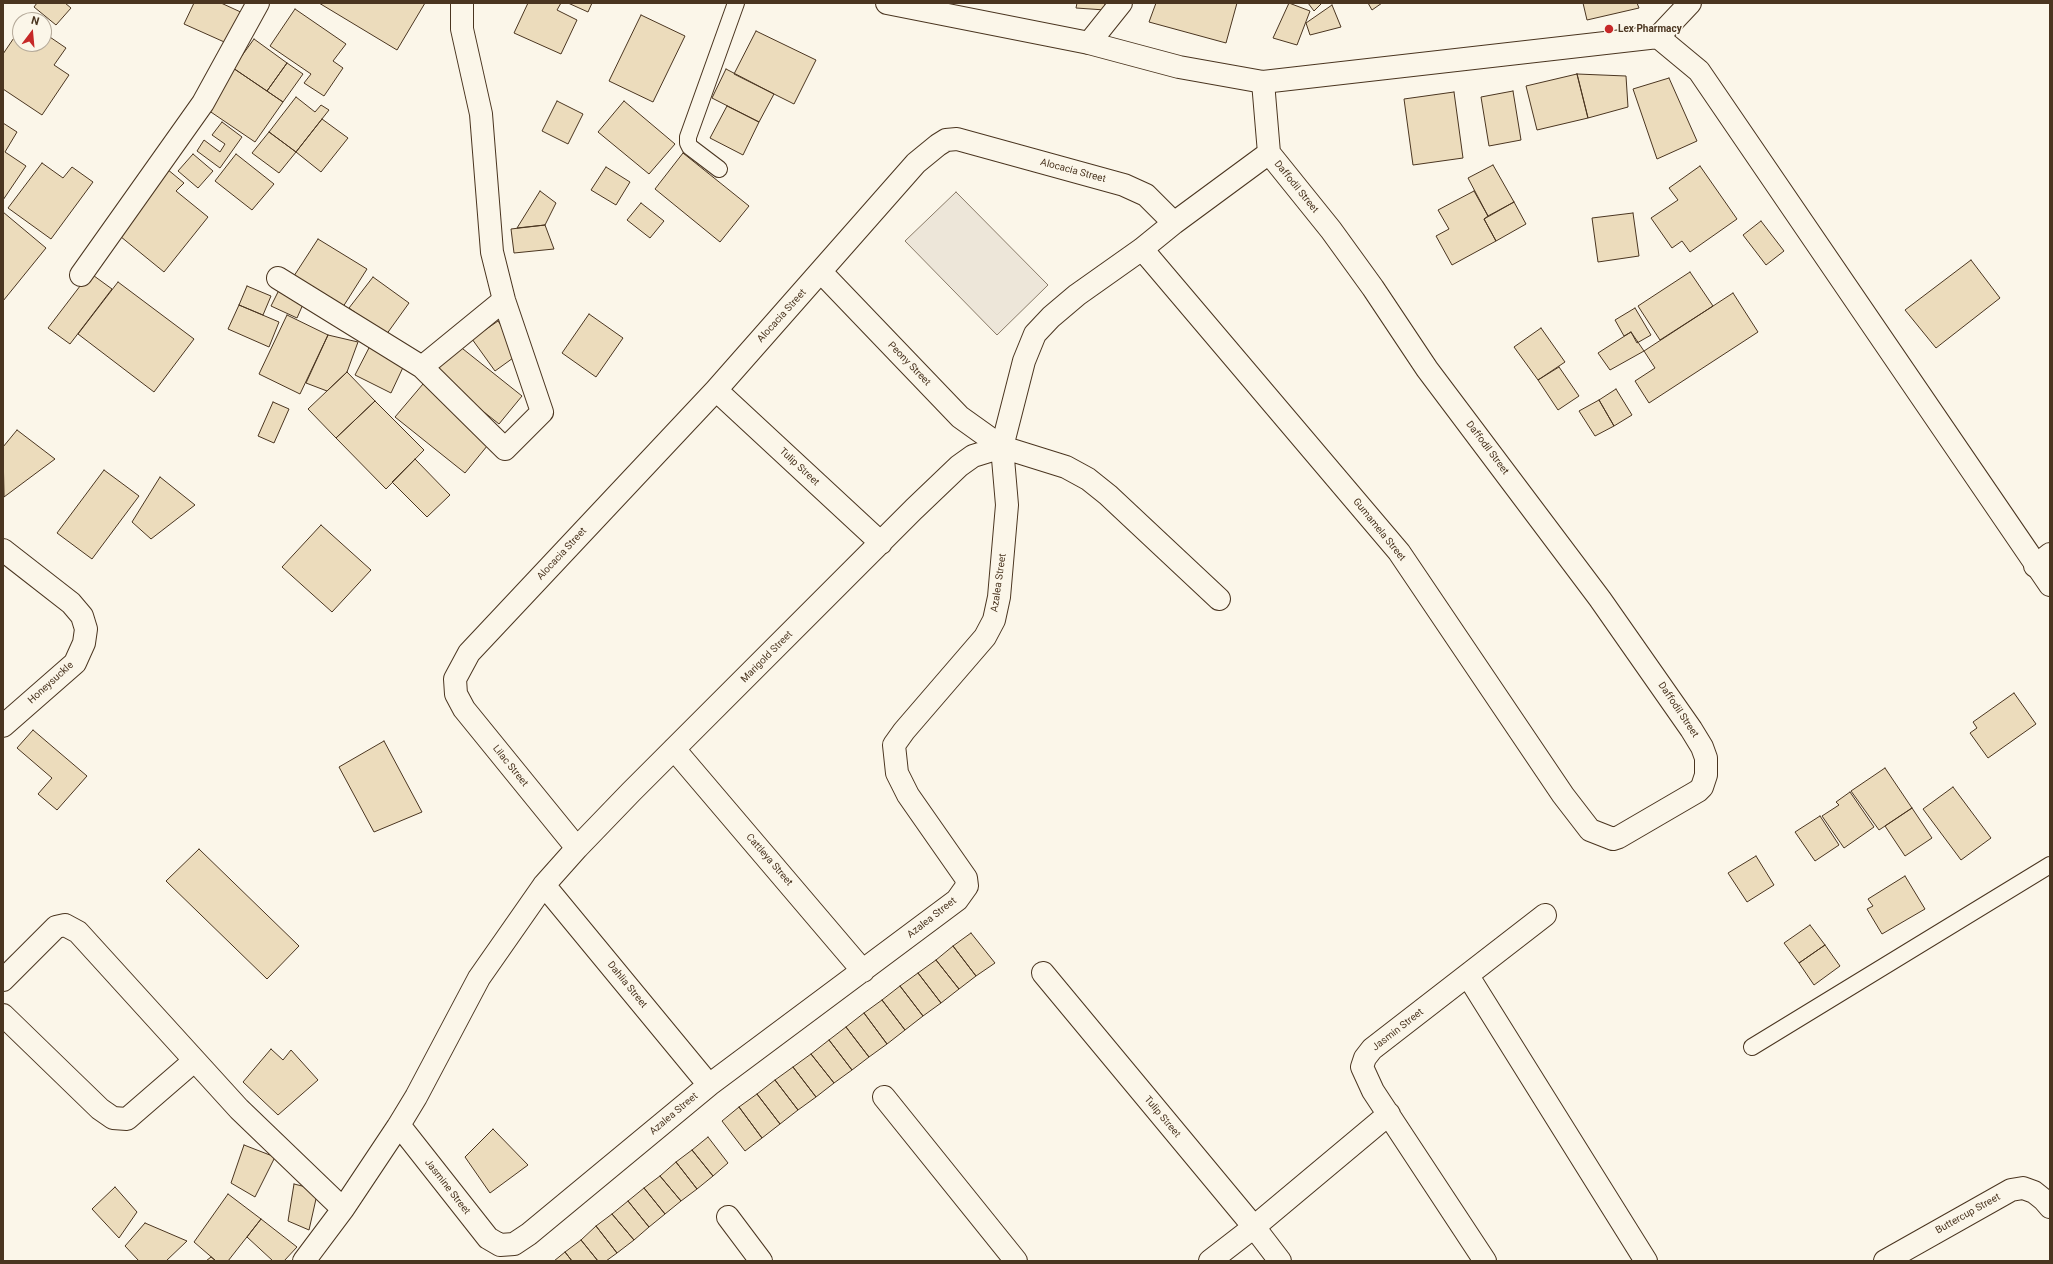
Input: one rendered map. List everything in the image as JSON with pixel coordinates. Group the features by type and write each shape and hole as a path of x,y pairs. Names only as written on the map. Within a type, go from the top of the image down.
{"street":[{"path":"81,276 203,103 258,3"},
{"path":"278,278 422,367 505,449 542,412 504,300 492,252 481,114 462,29 462,3"},
{"path":"887,3 1088,43 1179,67 1263,82 1658,37 1690,3"},
{"path":"1088,43 1121,3"},
{"path":"1658,37 1699,71 2043,560 2050,585"},
{"path":"1002,447 1024,361 1035,334 1051,317 1077,295 1142,249 1174,223 1269,153 1263,82"},
{"name":"Alocacia Street","path":"455,678 469,653 716,390 916,163 926,153 946,140 957,139 1124,185 1146,195 1174,223"},
{"name":"Daffodil Street","path":"1269,153 1331,230 1364,275 1427,369 1600,599 1691,728 1702,747 1706,758 1706,775 1702,787 1698,791 1619,837 1612,839 1590,830"},
{"name":"Gumamela Street","path":"1142,249 1399,552 1564,795 1590,830"},
{"name":"Peony Street","path":"821,272 960,417 1002,447 1066,467 1088,479 1108,495 1219,599"},
{"path":"422,367 504,300"},
{"name":"Tulip Street","path":"716,390 881,543"},
{"name":"Marigold Street","path":"304,1261 343,1209 399,1125 479,978 544,885 577,848 674,750 959,466 973,456 1002,447"},
{"name":"Azalea Street","path":"500,1245 514,1244 529,1234 709,1085 956,900 967,886 963,871 908,795 897,773 894,745 904,731 985,637 994,620 1000,590 1007,505 1002,447"},
{"name":"Honeysuckle","path":"3,550 71,604 82,616 86,629 84,643 75,663 3,726"},
{"name":"Lilac Street","path":"455,678 456,694 464,709 577,848"},
{"name":"Cattleya Street","path":"674,750 863,971"},
{"name":"Dahlia Street","path":"544,885 709,1085"},
{"name":"Jasmin Street","path":"1485,1261 1365,1077 1362,1067 1365,1058 1372,1049 1545,915"},
{"path":"3,980 56,927 65,925 78,932 239,1109 343,1209"},
{"name":"Tulip Street","path":"1043,973 1254,1227 1280,1261"},
{"path":"1468,976 1646,1261"},
{"path":"3,1015 100,1109 113,1118 127,1119 194,1061"},
{"path":"884,1097 1016,1261"},
{"path":"1210,1261 1254,1227 1389,1114"},
{"name":"Jasmine Street","path":"399,1125 475,1224 488,1238 500,1245"},
{"name":"Buttercup Street","path":"1885,1261 2011,1190 2023,1188 2034,1192 2050,1207"},
{"path":"728,1217 762,1261"}],"lane":[{"path":"719,169 690,147 688,138 736,3"},
{"path":"1752,1047 2050,865"}],"shaded area":[{"path":"956,192 1048,285 997,335 905,241"}],"building":[{"path":"37,3 65,3 71,8 56,25 52,22 52,12 40,12 34,7"},
{"path":"194,3 221,3 245,14 231,45 184,24"},
{"path":"319,3 425,3 397,50"},
{"path":"528,3 561,3 557,10 577,20 561,54 514,33"},
{"path":"568,3 592,3 588,12"},
{"path":"1077,3 1105,3 1105,10 1076,8"},
{"path":"1156,3 1237,3 1226,43 1149,22"},
{"path":"1289,3 1310,11 1297,45 1273,38"},
{"path":"1308,3 1322,3 1314,11"},
{"path":"1368,3 1382,3 1372,10"},
{"path":"1583,3 1637,3 1639,8 1587,20"},
{"path":"1332,5 1341,27 1310,35 1306,23"},
{"path":"295,9 346,44 333,61 343,68 324,96 304,83 311,74 270,46"},
{"path":"641,15 685,36 653,102 609,81"},
{"path":"756,31 816,60 794,104 734,74"},
{"path":"52,38 66,48 54,65 69,75 42,115 3,89 3,54 12,41 12,52 52,52"},
{"path":"254,39 287,63 267,91 233,68"},
{"path":"287,63 303,74 283,102 267,91"},
{"path":"233,68 283,102 255,142 205,108"},
{"path":"726,69 774,94 759,122 712,98"},
{"path":"1577,74 1626,76 1628,107 1588,118"},
{"path":"1577,74 1588,118 1537,130 1526,86"},
{"path":"1669,78 1697,141 1657,159 1633,89"},
{"path":"1513,91 1521,140 1489,146 1481,97"},
{"path":"1454,92 1463,158 1413,165 1404,99"},
{"path":"296,97 315,112 321,105 329,110 296,152 269,132"},
{"path":"557,101 583,114 568,144 542,131"},
{"path":"624,101 675,144 649,174 598,132"},
{"path":"727,106 759,122 743,155 710,138"},
{"path":"322,119 348,138 321,172 296,152"},
{"path":"222,122 242,137 220,168 197,151 204,140 220,152 225,144 212,135"},
{"path":"3,123 17,132 5,152 26,166 3,200"},
{"path":"269,132 296,152 279,173 252,153"},
{"path":"683,153 749,206 720,242 655,189"},
{"path":"193,154 213,171 198,188 178,171"},
{"path":"236,154 274,184 252,210 215,181"},
{"path":"42,163 63,178 72,167 93,182 51,239 8,208"},
{"path":"1493,165 1514,202 1488,216 1468,178"},
{"path":"1700,166 1737,219 1690,252 1682,241 1672,248 1651,218 1678,200 1669,188"},
{"path":"606,167 630,182 616,205 591,190"},
{"path":"167,169 184,183 176,191 208,217 164,272 115,232"},
{"path":"540,191 556,203 545,225 517,228"},
{"path":"1474,191 1488,216 1484,219 1496,241 1452,265 1436,236 1449,229 1438,210"},
{"path":"1514,202 1526,224 1496,241 1484,219"},
{"path":"641,203 664,221 650,238 627,220"},
{"path":"3,212 46,248 3,301"},
{"path":"1633,213 1639,256 1598,262 1592,218"},
{"path":"1761,221 1784,251 1766,265 1743,235"},
{"path":"545,225 554,249 514,253 511,229"},
{"path":"318,239 367,269 341,310 292,279"},
{"path":"1971,260 2000,298 1936,348 1905,310"},
{"path":"1690,272 1713,306 1660,340 1638,306"},
{"path":"90,273 112,289 70,344 48,328"},
{"path":"373,277 409,303 386,335 349,308"},
{"path":"118,282 194,339 154,392 78,334"},
{"path":"247,286 271,296 263,315 239,305"},
{"path":"279,290 304,302 297,318 271,306"},
{"path":"1733,293 1758,332 1649,403 1635,381 1655,368 1644,351"},
{"path":"239,305 279,322 269,347 228,329"},
{"path":"1635,308 1651,335 1637,343 1631,332 1624,336 1615,320"},
{"path":"589,314 623,338 596,377 562,353"},
{"path":"287,315 328,335 300,394 259,374"},
{"path":"498,321 520,353 495,371 472,339"},
{"path":"1541,328 1565,362 1538,380 1514,347"},
{"path":"1631,332 1644,351 1610,370 1598,353"},
{"path":"328,335 358,342 347,372 327,391 306,383"},
{"path":"371,344 406,361 391,393 355,375"},
{"path":"458,345 522,396 499,424 435,373"},
{"path":"1559,367 1579,396 1558,410 1538,380"},
{"path":"347,372 375,401 336,438 308,409"},
{"path":"423,384 492,440 465,473 395,417"},
{"path":"1616,389 1632,415 1614,426 1599,400"},
{"path":"1599,400 1614,426 1595,436 1579,411"},
{"path":"375,401 424,450 386,489 336,438"},
{"path":"273,402 289,409 274,443 258,436"},
{"path":"17,430 55,459 4,497 3,447"},
{"path":"415,459 450,495 427,517 392,482"},
{"path":"104,470 139,496 92,559 57,533"},
{"path":"160,477 195,505 151,539 132,522"},
{"path":"321,525 371,570 332,612 282,567"},
{"path":"2014,693 2036,724 1988,758 1970,733 1977,728 1973,722"},
{"path":"33,730 87,776 57,810 38,794 52,778 17,748"},
{"path":"384,741 422,812 374,832 339,767"},
{"path":"1885,768 1912,808 1879,830 1851,791"},
{"path":"1953,787 1991,838 1961,860 1923,809"},
{"path":"1850,792 1874,827 1844,848 1822,816 1839,805 1836,802"},
{"path":"1912,808 1932,838 1905,856 1885,826"},
{"path":"1820,816 1839,845 1815,861 1795,832"},
{"path":"199,849 299,946 267,979 166,881"},
{"path":"1756,856 1774,885 1747,902 1728,873"},
{"path":"1905,876 1925,909 1882,934 1867,909 1873,906 1868,899"},
{"path":"1810,925 1825,945 1799,963 1784,943"},
{"path":"971,933 995,963 976,976 953,946"},
{"path":"1825,945 1840,966 1814,985 1799,963"},
{"path":"953,946 976,976 959,989 936,960"},
{"path":"936,960 959,989 941,1003 918,973"},
{"path":"918,973 941,1003 923,1016 900,986"},
{"path":"900,986 923,1016 905,1030 882,1000"},
{"path":"882,1000 905,1030 887,1044 864,1013"},
{"path":"864,1013 887,1044 869,1057 846,1027"},
{"path":"846,1027 869,1057 852,1070 829,1040"},
{"path":"829,1040 852,1070 834,1083 811,1054"},
{"path":"271,1049 283,1060 291,1050 318,1080 278,1115 243,1082"},
{"path":"811,1054 834,1083 816,1097 793,1067"},
{"path":"793,1067 816,1097 798,1110 775,1080"},
{"path":"775,1080 798,1110 780,1124 757,1094"},
{"path":"757,1094 780,1124 762,1138 739,1107"},
{"path":"739,1107 762,1138 745,1151 722,1121"},
{"path":"493,1129 528,1165 490,1193 465,1157"},
{"path":"708,1137 728,1163 713,1176 692,1150"},
{"path":"244,1145 275,1157 255,1197 231,1183"},
{"path":"692,1150 713,1176 697,1189 676,1162"},
{"path":"676,1162 697,1189 681,1201 660,1176"},
{"path":"660,1176 681,1201 665,1214 644,1188"},
{"path":"294,1184 318,1190 309,1230 288,1221"},
{"path":"115,1187 137,1212 119,1238 92,1209"},
{"path":"644,1188 665,1214 649,1227 628,1201"},
{"path":"228,1194 261,1219 228,1261 216,1261 194,1242"},
{"path":"628,1201 649,1227 634,1240 612,1214"},
{"path":"612,1214 634,1240 617,1253 596,1226"},
{"path":"261,1219 297,1247 284,1261 273,1261 247,1237"},
{"path":"145,1223 187,1241 166,1261 139,1261 125,1246"},
{"path":"596,1226 617,1253 606,1261 598,1261 581,1240"},
{"path":"581,1240 598,1261 572,1261 565,1252"},
{"path":"565,1252 572,1261 554,1261"},
{"path":"211,1257 216,1261 206,1261"}],"place":[{"name":"Lex Pharmacy","path":"1609,29"}]}
